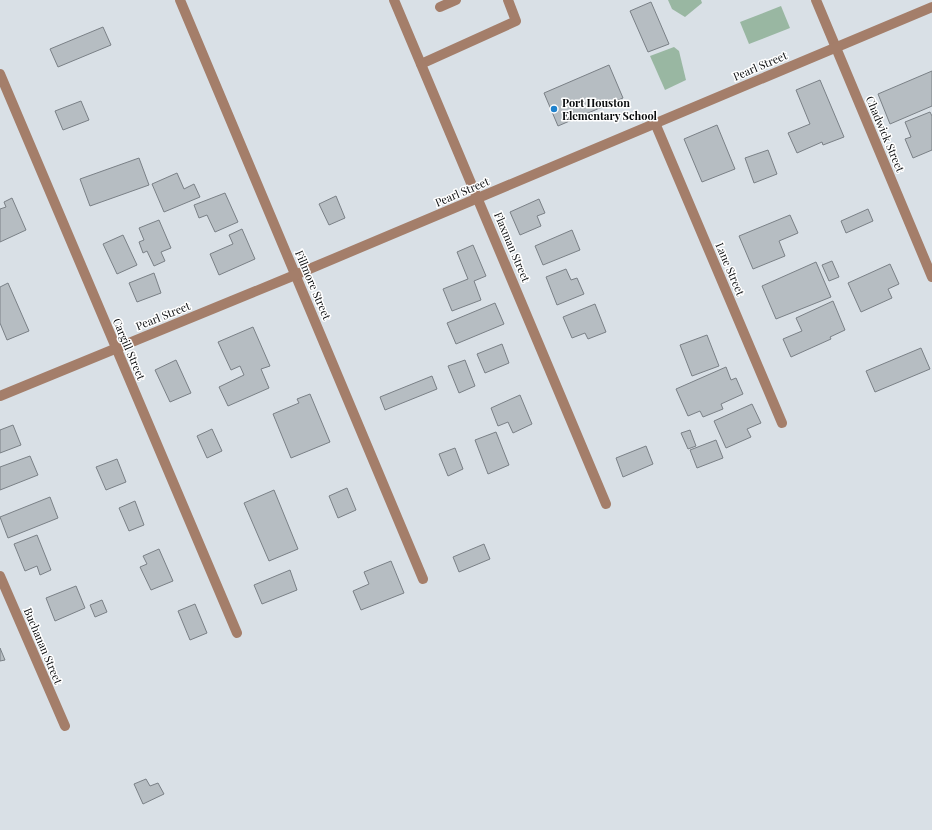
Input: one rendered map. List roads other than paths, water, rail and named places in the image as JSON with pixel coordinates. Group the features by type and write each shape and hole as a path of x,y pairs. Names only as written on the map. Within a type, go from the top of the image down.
{"street":[{"name":"Fillmore Street","path":"180,0 423,579"},
{"name":"Flaxman Street","path":"394,0 606,504"},
{"path":"440,7 456,0"},
{"path":"421,64 516,21 508,0"},
{"name":"Chadwick Street","path":"816,0 932,277"},
{"name":"Pearl Street","path":"0,396 295,275 932,7"},
{"name":"Cargill Street","path":"0,74 236,633"},
{"name":"Lane Street","path":"655,123 782,423"},
{"name":"Buchanan Street","path":"0,576 65,726"}],"place":[{"name":"Port Houston Elementary School","path":"554,109"}]}
